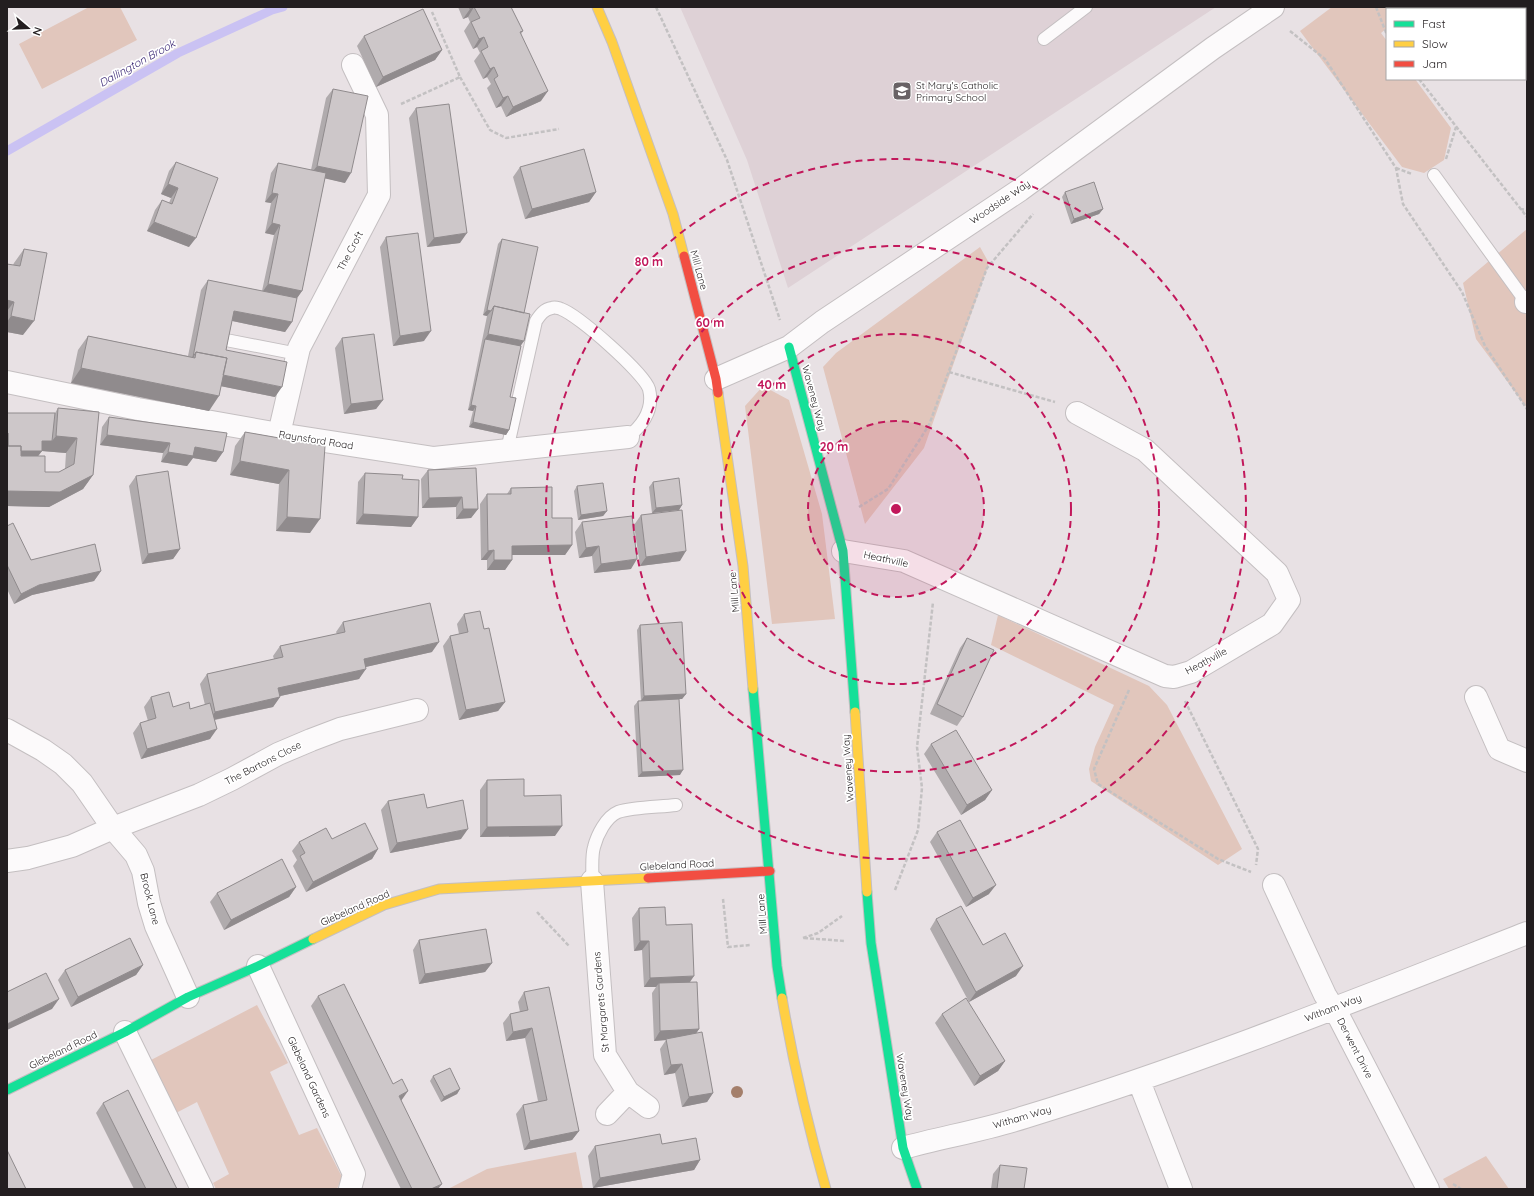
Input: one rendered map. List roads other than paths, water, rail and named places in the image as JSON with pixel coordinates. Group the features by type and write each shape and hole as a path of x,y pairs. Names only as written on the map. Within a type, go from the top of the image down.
{"street":[{"name":"Mill Lane","path":"597,7 612,42 673,214 716,379 743,566 777,966 789,1039 811,1135 826,1189"},
{"name":"Woodside Way","path":"716,379 789,347 822,322 1020,190 1269,8"},
{"name":"The Croft","path":"279,434 299,348 379,195 376,115 353,65"},
{"name":"Waveney Way","path":"789,347 843,551 871,943 903,1148 917,1189"},
{"name":"Raynsford Road","path":"7,382 138,409 279,434 434,458 628,437"},
{"name":"Heathville","path":"843,551 904,561 1165,676 1174,677 1191,672 1272,624 1289,600 1277,573 1145,450 1077,413"},
{"path":"1476,697 1499,750 1527,761"},
{"name":"The Bartons Close","path":"113,828 199,795 232,780 278,754 311,740 340,729 417,710"},
{"name":"Brook Lane","path":"7,730 43,750 63,764 82,783 113,828 136,855 143,872 149,903 156,926 188,997"},
{"path":"7,861 28,858 72,846 113,828"},
{"name":"Glebeland Road","path":"7,1090 125,1032 188,997 258,966 384,905 440,889 770,870"},
{"name":"St Margarets Gardens","path":"592,881 605,1055 628,1092 648,1107"},
{"name":"Derwent Drive","path":"1274,885 1325,995 1334,1008 1428,1189"},
{"name":"Witham Way","path":"903,1148 1023,1118 1139,1081 1334,1008 1527,933"},
{"name":"Glebeland Gardens","path":"258,966 354,1174 350,1189"},
{"path":"125,1032 202,1189"},
{"path":"1139,1081 1181,1189"},
{"path":"607,1114 628,1092"}],"lane":[{"path":"1044,39 1086,7"},
{"path":"1434,175 1527,302"},
{"path":"507,450 536,321 546,309 553,307 561,309 585,326 636,370 648,387 650,404 644,420 628,437"},
{"path":"226,340 298,354"},
{"path":"592,881 594,847 602,828 610,818 617,813 628,810 676,805"}],"waterway":[{"name":"Dallington Brook","path":"7,151 178,53 272,10 283,7"}],"place":[{"name":"St Mary's Catholic Primary School","path":"902,91"}]}
